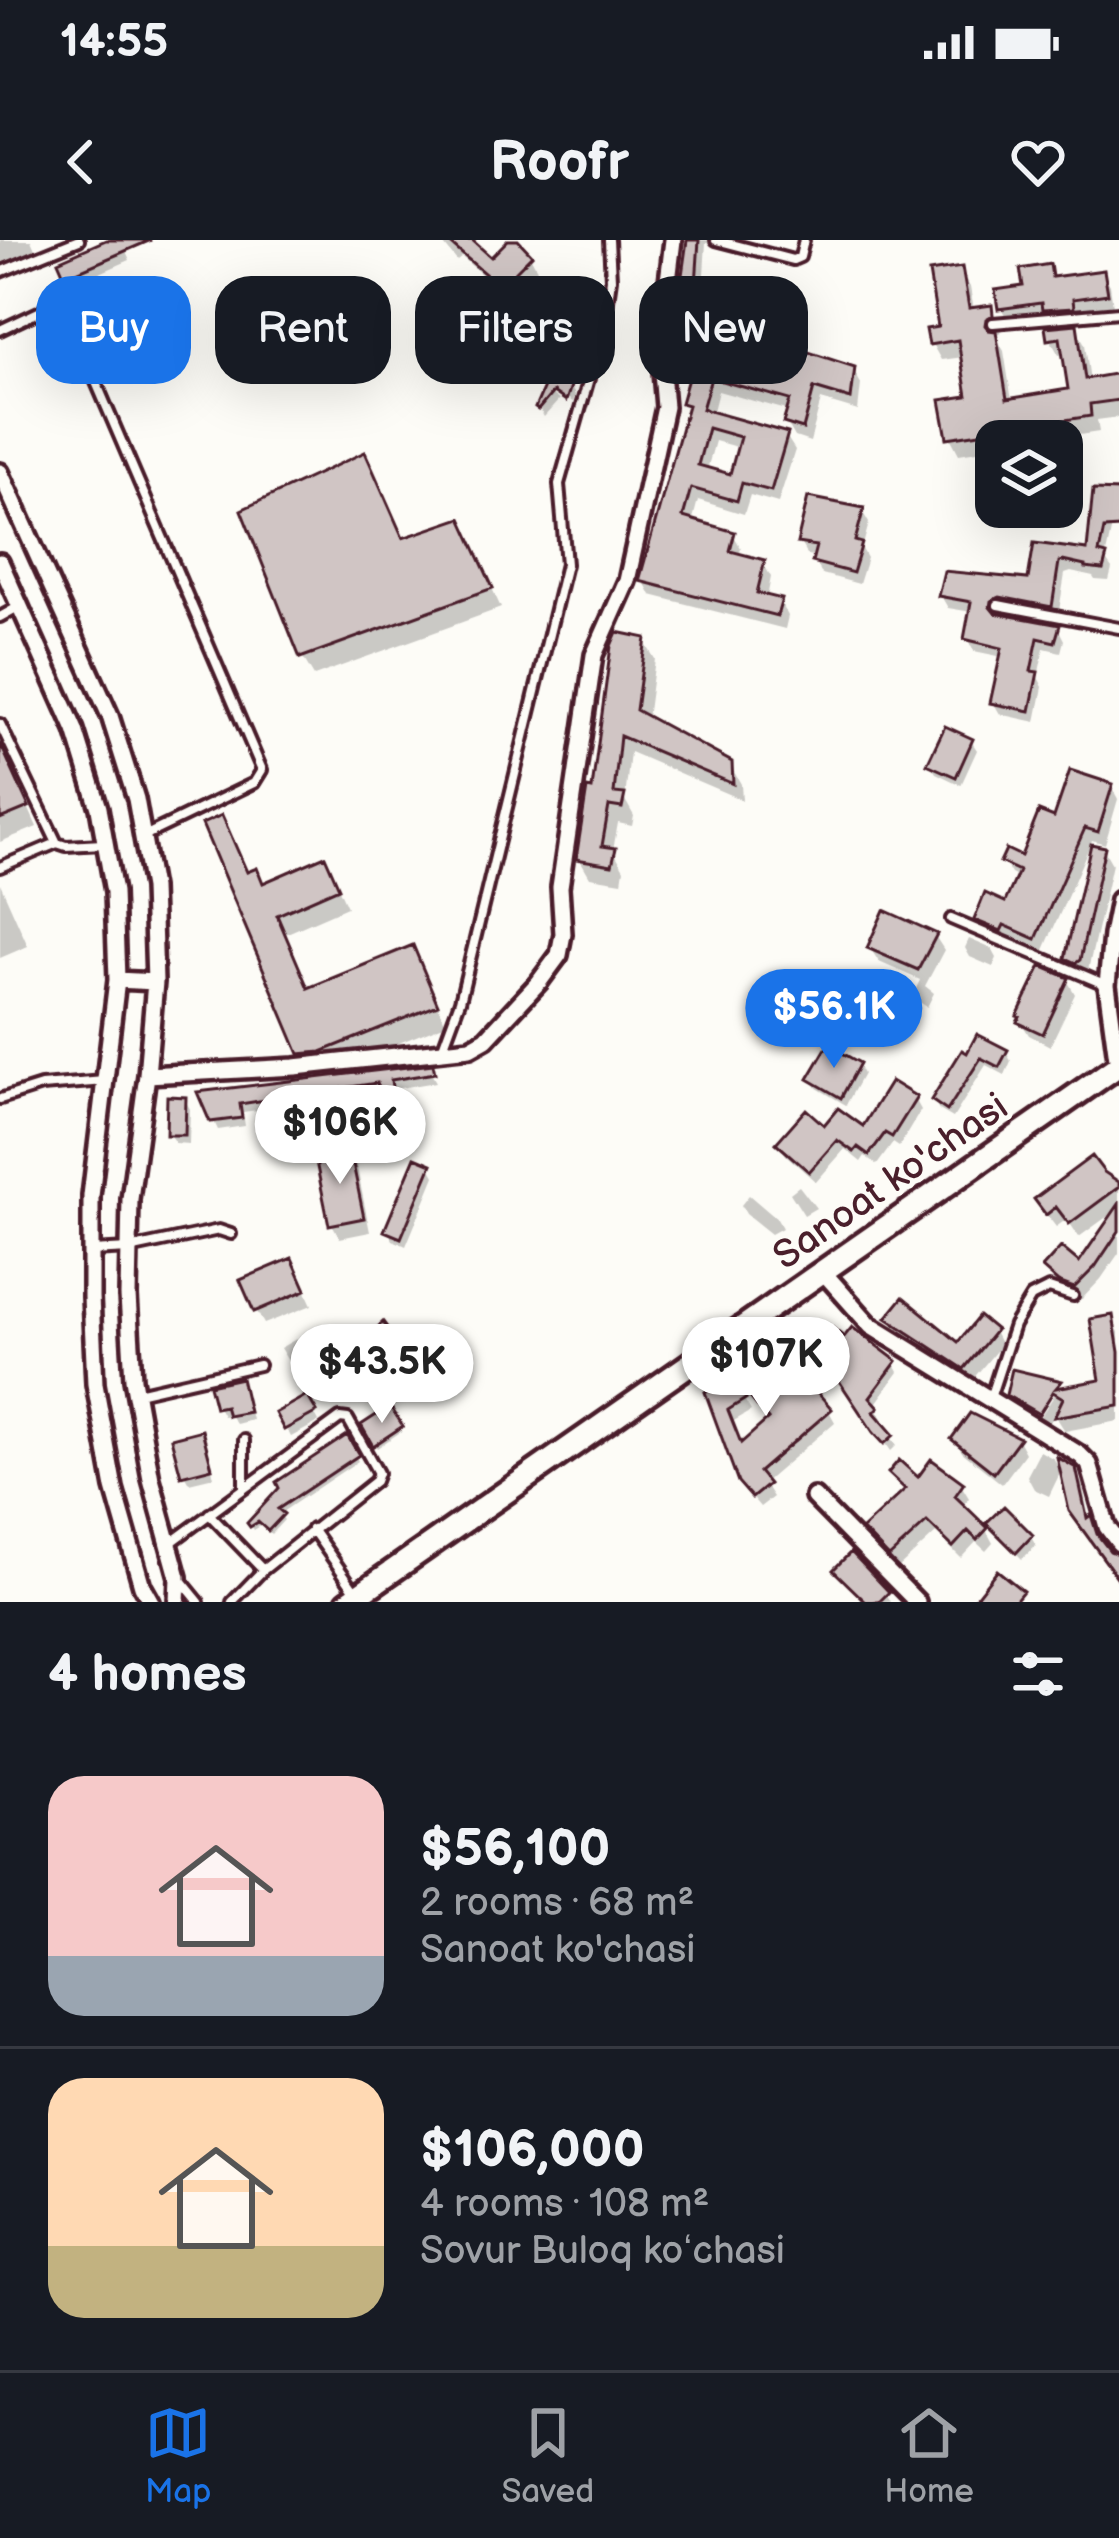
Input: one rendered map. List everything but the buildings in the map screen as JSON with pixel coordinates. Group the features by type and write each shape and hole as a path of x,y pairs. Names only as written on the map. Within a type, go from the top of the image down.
{"main road":[{"name":"Sanoat ko'chasi","path":"353,1599 1118,1066"}],"street":[{"path":"147,1075 470,1048 486,1039 559,955 563,934 560,887 594,655 626,581 665,407 660,348 674,240"},
{"path":"0,472 110,716 136,799 152,888 155,982 130,1199 128,1296 136,1394 151,1480 178,1576 177,1602"},
{"path":"0,562 75,730 99,808 114,892 117,980 92,1196 91,1297 99,1405 114,1488 142,1586 151,1602"},
{"path":"1118,1066 1106,985 1119,900"},
{"path":"117,980 155,982"},
{"path":"824,1273 871,1326 1089,1463 1107,1527 1119,1543"},
{"path":"814,1496 917,1602"}],"lane":[{"path":"0,272 79,240"},
{"path":"716,240 793,260 800,256 804,240"},
{"path":"442,1052 460,1001 566,564 559,484 605,322 611,279 607,242"},
{"path":"0,330 47,308 66,312 262,770 254,783 143,836"},
{"path":"993,322 1119,311"},
{"path":"998,605 1119,628"},
{"path":"0,617 20,607"},
{"path":"0,724 57,843"},
{"path":"0,867 57,843 106,844"},
{"path":"951,919 1106,985"},
{"path":"0,1099 41,1085 106,1081"},
{"path":"91,1251 129,1249 219,1230 231,1234"},
{"path":"990,1399 1014,1325 1031,1297 1048,1288 1073,1296"},
{"path":"136,1394 259,1365"},
{"path":"169,1544 340,1418 348,1419 378,1473 375,1481 263,1570 232,1602"},
{"path":"244,1439 244,1488"},
{"path":"209,1514 263,1570"},
{"path":"312,1529 353,1599"},
{"path":"178,1576 199,1602"}]}
